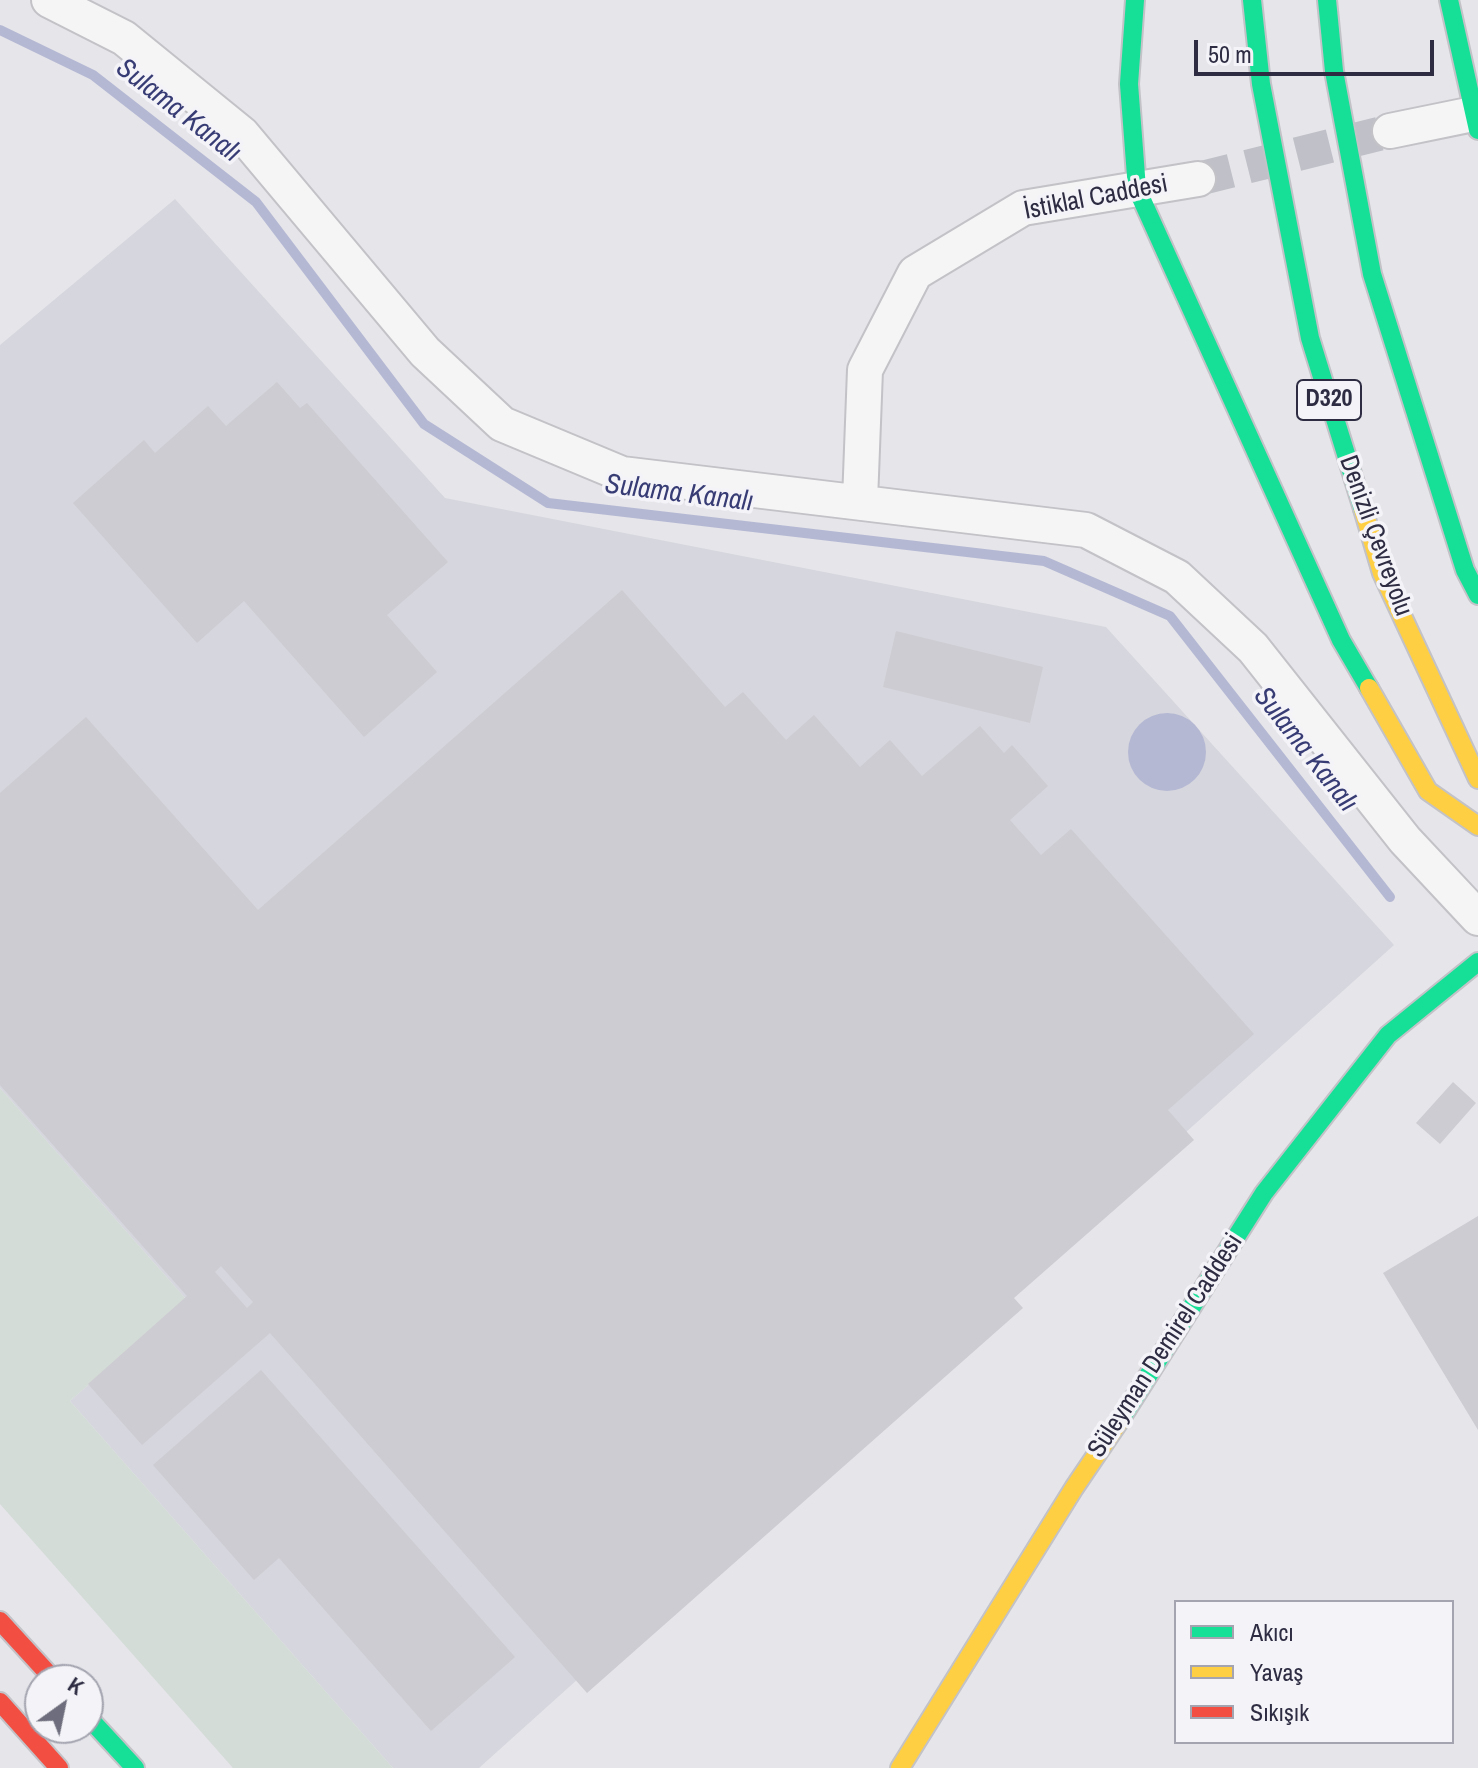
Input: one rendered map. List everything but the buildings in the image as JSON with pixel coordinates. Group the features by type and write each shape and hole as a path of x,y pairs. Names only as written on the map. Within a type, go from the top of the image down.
{"main road":[{"path":"1135,0 1129,84 1137,189 1341,640 1428,791 1478,826"},
{"name":"Denizli Çevreyolu","path":"1252,0 1261,84 1310,338 1382,573 1478,779"},
{"path":"1327,0 1334,71 1372,274 1465,570 1478,595"},
{"path":"1449,0 1477,119"},
{"name":"Süleyman Demirel Caddesi","path":"900,1768 1074,1488 1172,1341 1264,1193 1388,1035 1478,962"},
{"path":"0,1621 39,1664"},
{"path":"0,1702 59,1768"},
{"path":"104,1734 135,1768"}],"street":[{"path":"49,0 124,38 242,134 425,352 502,424 622,474 1086,530 1177,577 1253,648 1405,840 1478,918"},
{"path":"1390,131 1477,119"},
{"name":"İstiklal Caddesi","path":"860,501 865,370 915,273 1023,208 1198,179"}],"shaded area":[{"path":"175,199 445,498 1106,627 1394,945 479,1768 393,1768 70,1401 186,1299 0,1088 0,345"},
{"path":"0,1088 186,1299 70,1401 393,1768 233,1768 0,1504"}],"water":[{"path":"1159,713 1175,713 1189,719 1200,730 1206,752 1200,774 1189,785 1175,791 1159,791 1145,785 1134,774 1128,760 1128,744 1134,730 1145,719"}],"waterway":[{"name":"Sulama Kanalı","path":"0,30 93,75 256,202 424,424 548,503 1044,561 1170,616 1390,897"}],"tunnel":[{"path":"1198,179 1390,131"}],"traffic: fast":[{"path":"1135,0 1129,84 1137,189 1341,640 1369,688"},
{"path":"1252,0 1261,84 1310,338 1363,509"},
{"path":"1327,0 1334,71 1372,274 1465,570 1478,595"},
{"path":"1449,0 1478,130"},
{"path":"1120,1420 1264,1193 1388,1035 1478,962"},
{"path":"104,1734 135,1768"}],"traffic: slow":[{"path":"1363,509 1382,573 1478,779"},
{"path":"1369,688 1428,791 1478,826"},
{"path":"900,1768 1074,1488 1120,1420"}],"traffic: jam":[{"path":"0,1621 39,1664"},
{"path":"0,1702 59,1768"}]}
